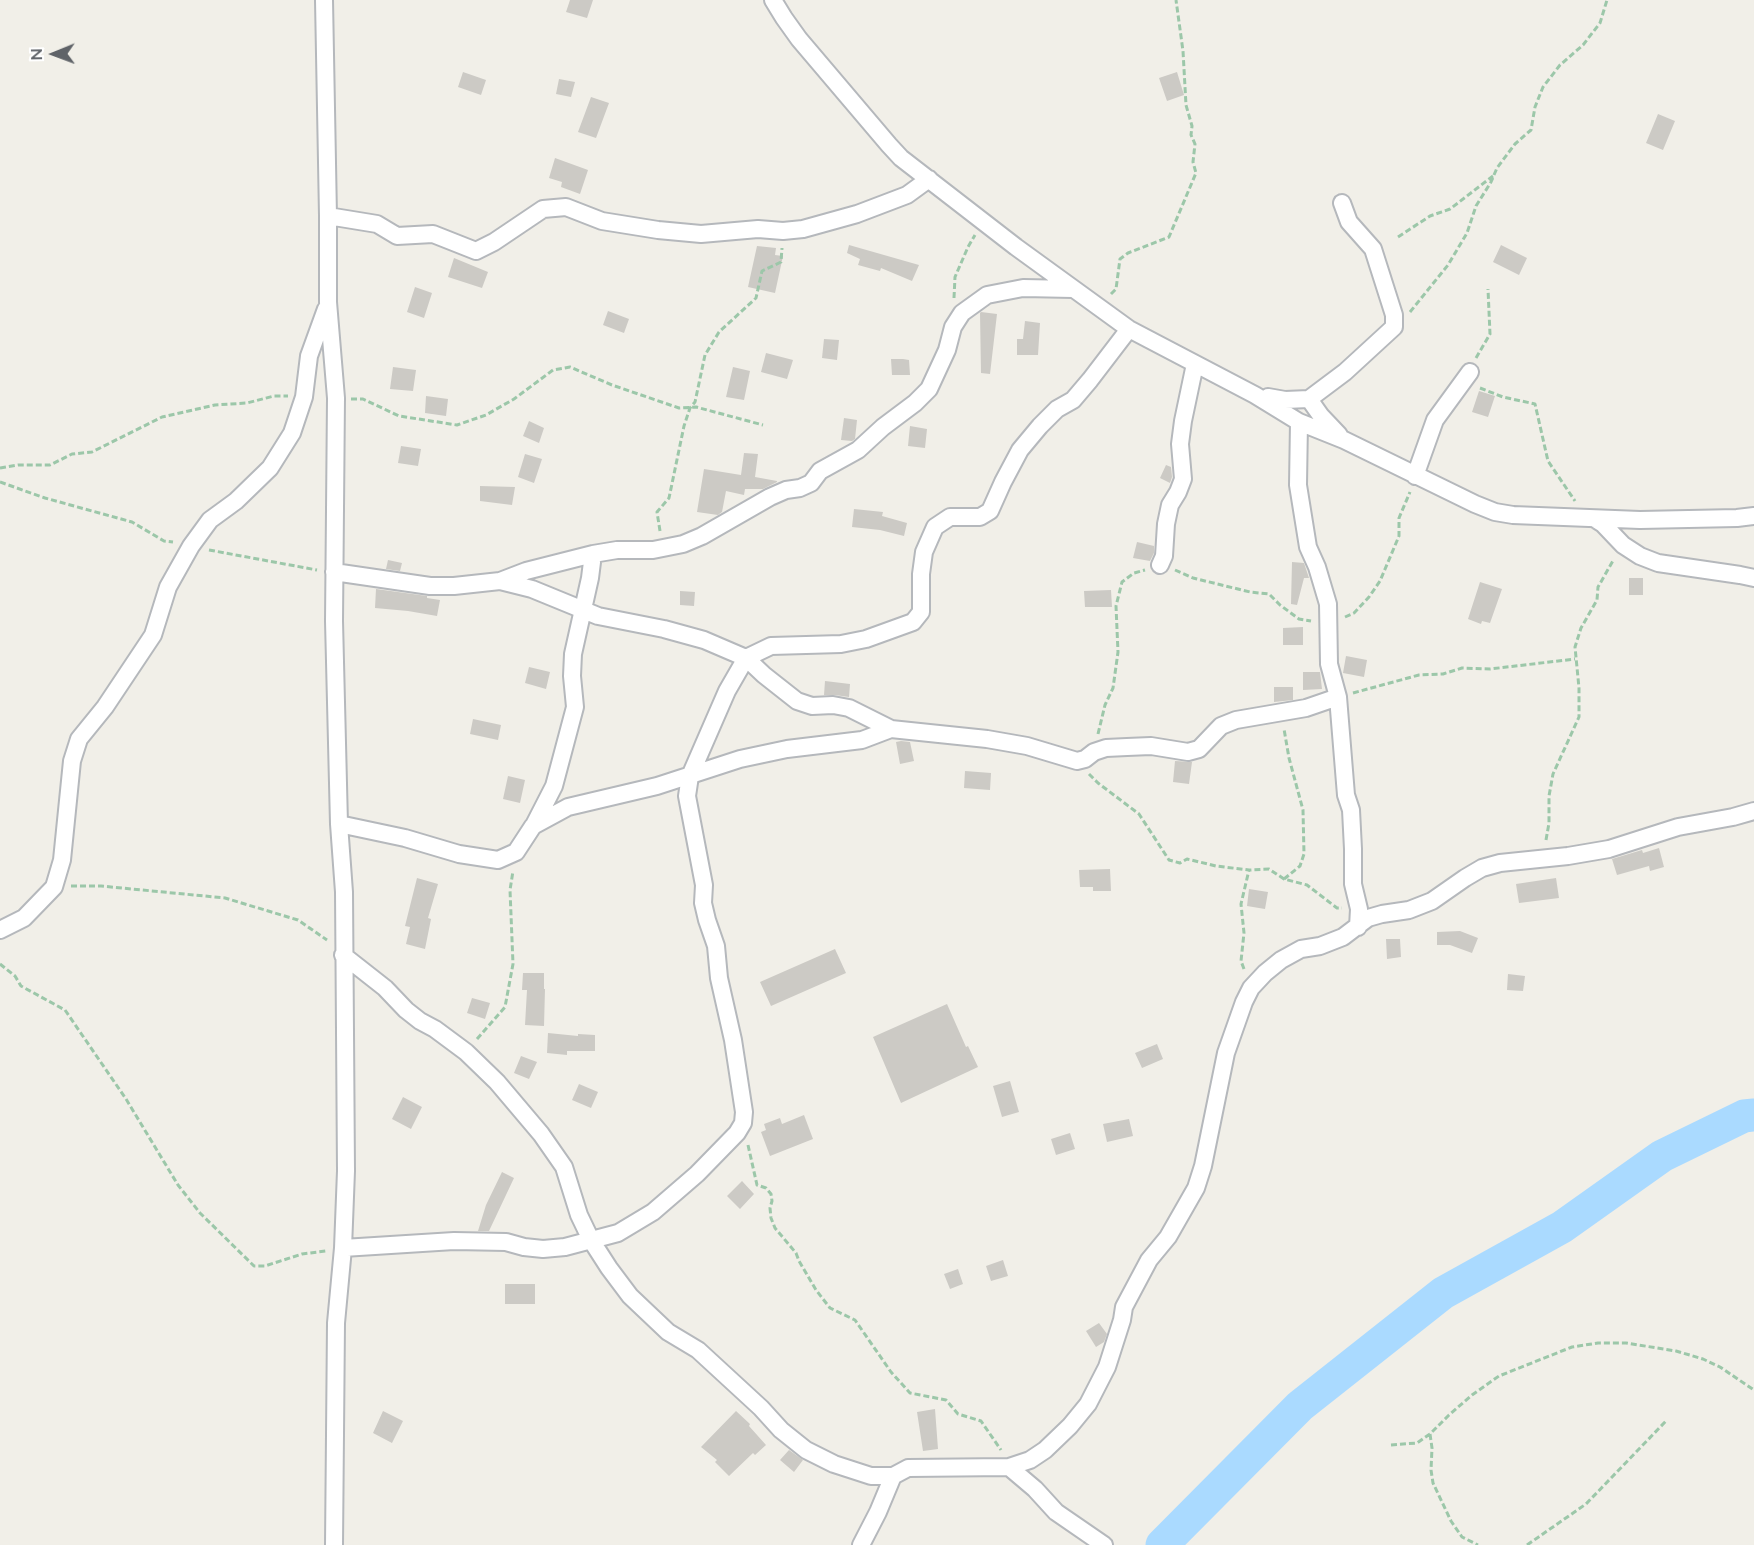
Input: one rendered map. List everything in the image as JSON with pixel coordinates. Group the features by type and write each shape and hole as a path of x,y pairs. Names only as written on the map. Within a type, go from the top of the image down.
{"street":[{"path":"324,0 328,302 336,398 334,572 339,824 344,892 346,1171 343,1248 336,1323 334,1545"},
{"path":"773,0 799,39 901,158 1129,329 1255,395 1299,422 1344,440 1415,476 1495,512 1513,515 1641,520 1754,516"},
{"path":"328,216 377,224 397,236 433,234 476,251 494,242 543,209 566,207 602,221 701,234 758,229 783,231 803,229 857,214 907,195 929,178"},
{"path":"1255,395 1285,400 1309,399 1345,372 1394,327 1394,315 1373,249 1349,222 1342,203"},
{"path":"334,572 430,586 454,586 500,581 526,571 593,554 617,550 653,550 683,544 702,536 770,497 811,483 820,471 858,450 929,389 948,350 953,327 962,313 987,295 1023,288 1073,289"},
{"path":"0,930 24,918 54,887 62,860 72,760 79,739 105,707 153,635 168,587 190,546 210,520 236,501 270,468 292,433 304,397 309,356 328,302"},
{"path":"343,1248 454,1241 506,1242 543,1249 565,1247 618,1233 653,1212 697,1174 737,1133 743,1123 744,1112 734,1040 719,978 716,946 703,903 705,885 687,796 690,776 727,691 746,658 771,646 841,644 866,639 913,622 921,612 921,574 924,552 935,527 950,517 980,517 990,510 1020,450 1057,409 1073,400 1129,329"},
{"path":"1160,565 1164,556 1170,505 1183,478 1180,444 1195,364"},
{"path":"1415,476 1435,420 1467,378"},
{"path":"1309,399 1320,416 1344,440"},
{"path":"1299,422 1298,485 1308,547 1317,567 1328,604 1329,664 1338,697 1346,795 1351,810 1353,884 1359,909 1358,927"},
{"path":"1590,518 1604,524 1623,545 1640,556 1658,563 1754,578"},
{"path":"339,824 405,837 459,854 498,860 516,852 554,786 575,707 572,676 573,654 593,554"},
{"path":"500,581 532,589 598,616 664,629 704,640 746,658 797,701 812,706 833,705 849,708 891,729 987,739 1027,746 1077,761 1106,748 1151,746 1188,752 1199,749 1221,726 1236,720 1306,708 1338,697"},
{"path":"533,826 568,807 657,786 740,759 787,749 862,740 891,729"},
{"path":"344,955 385,988 420,1022 435,1029 466,1052 497,1082 541,1134 564,1167 579,1215 591,1240 630,1296 668,1332 698,1350 761,1408 781,1430 806,1450 834,1464 871,1476 893,1476 908,1468 1009,1467 1030,1460 1046,1450 1088,1404 1107,1367 1124,1307 1149,1260 1168,1237 1196,1188 1203,1166 1226,1053 1244,1002 1251,988 1265,973 1281,960 1300,950 1320,946 1343,937 1368,918 1408,910 1432,901 1482,868 1500,863 1585,854 1609,849 1678,827 1754,811"},
{"path":"1009,1467 1035,1489 1056,1512 1104,1545"},
{"path":"861,1545 893,1476"}],"path":[{"path":"1096,306 1116,289 1120,259 1128,253 1169,237 1196,173 1193,162 1195,144 1191,135 1192,126 1186,105 1183,51 1176,0"},
{"path":"1394,327 1417,305 1448,265 1467,233 1476,206 1497,168 1515,144 1531,130 1535,107 1543,87 1560,65 1583,45 1600,23 1607,0"},
{"path":"1398,237 1430,216 1450,209 1494,175"},
{"path":"953,327 954,282 968,248 984,221"},
{"path":"653,550 661,530 657,512 669,498 684,426 690,408 695,402 705,355 719,332 756,298 762,271 782,262 783,231"},
{"path":"1488,289 1490,333 1467,378 1503,397 1535,404 1548,461 1590,518"},
{"path":"336,398 363,399 399,416 457,425 486,415 514,399 553,370 570,367 612,385 679,408 696,407 763,426"},
{"path":"0,468 18,465 50,465 72,454 92,452 162,417 215,405 248,403 274,396 304,397"},
{"path":"1094,752 1105,705 1113,688 1119,652 1116,606 1122,582 1134,573 1160,565 1204,581 1269,594 1299,619 1329,625 1354,613 1380,581 1399,536 1399,518 1415,476"},
{"path":"0,482 45,498 132,522 164,541 334,572"},
{"path":"1543,859 1553,774 1579,717 1575,647 1581,628 1597,600 1599,587 1623,545"},
{"path":"1338,697 1419,675 1443,674 1462,668 1490,669 1575,658"},
{"path":"1282,713 1289,758 1303,810 1304,854 1300,866 1284,879"},
{"path":"1077,761 1098,783 1139,814 1169,860 1179,863 1187,859 1216,866 1249,870 1269,869 1284,879 1307,885 1337,908 1359,909"},
{"path":"466,1052 505,1007 513,964 510,890 516,852"},
{"path":"1249,870 1241,904 1244,933 1241,961 1251,988"},
{"path":"54,887 101,886 225,898 298,920 344,955"},
{"path":"0,964 15,976 21,986 65,1010 126,1099 178,1185 200,1213 254,1266 265,1266 302,1254 343,1248"},
{"path":"743,1123 757,1185 766,1188 771,1194 771,1218 775,1228 796,1253 816,1290 830,1308 855,1320 891,1372 910,1393 946,1400 958,1414 981,1421 998,1444 1009,1467"},
{"path":"1391,1445 1417,1443 1472,1395 1499,1376 1572,1347 1598,1343 1626,1343 1676,1351 1703,1359 1720,1366 1754,1390"},
{"path":"1527,1545 1586,1504 1666,1421"},
{"path":"1430,1434 1433,1483 1451,1521 1462,1537 1478,1545"}],"building":[{"path":"570,0 593,0 587,18 566,12"},
{"path":"463,72 486,80 481,95 458,87"},
{"path":"1177,72 1184,95 1167,101 1159,78"},
{"path":"559,79 575,82 571,97 556,94"},
{"path":"591,97 609,103 596,138 578,132"},
{"path":"1658,114 1675,121 1663,150 1646,143"},
{"path":"555,158 588,170 580,194 561,187 562,182 549,178"},
{"path":"849,245 919,265 912,281 881,268 880,271 858,265 860,259 847,253"},
{"path":"1501,245 1527,258 1519,275 1493,262"},
{"path":"757,246 776,248 775,255 783,256 775,293 748,287"},
{"path":"454,258 488,272 482,288 448,277"},
{"path":"415,287 432,293 424,318 407,312"},
{"path":"608,311 629,319 624,333 603,325"},
{"path":"981,312 997,314 990,374 981,373"},
{"path":"1025,321 1040,323 1038,355 1017,355 1017,339 1023,339"},
{"path":"824,339 839,340 837,360 822,358"},
{"path":"766,353 793,360 787,379 761,372"},
{"path":"891,359 909,360 910,375 892,375"},
{"path":"393,367 416,370 413,391 390,389"},
{"path":"733,367 750,371 744,400 726,397"},
{"path":"1479,391 1495,396 1488,417 1472,412"},
{"path":"426,396 448,399 446,416 425,413"},
{"path":"844,418 857,420 855,439 852,441 841,440"},
{"path":"529,421 544,428 539,443 523,436"},
{"path":"910,426 927,429 925,448 908,446"},
{"path":"401,446 421,449 418,466 398,463"},
{"path":"744,453 758,454 755,477 777,482 763,489 745,489 744,495 726,491 722,512 718,515 697,512 704,469 741,475"},
{"path":"525,454 542,459 534,483 518,477"},
{"path":"1166,465 1171,467 1170,483 1160,478"},
{"path":"480,486 515,487 512,505 480,501"},
{"path":"854,509 883,512 882,516 907,523 904,536 880,530 852,527"},
{"path":"1137,542 1154,546 1154,553 1150,561 1133,558"},
{"path":"388,560 402,563 400,571 386,569"},
{"path":"1292,562 1304,563 1309,578 1304,578 1297,605 1291,604"},
{"path":"1629,578 1643,578 1643,595 1629,595"},
{"path":"1480,582 1502,589 1490,623 1482,621 1481,624 1468,619"},
{"path":"376,589 440,600 437,616 375,608"},
{"path":"1111,590 1112,607 1085,607 1084,591"},
{"path":"680,591 695,592 694,606 680,605"},
{"path":"1303,627 1303,645 1283,645 1283,628"},
{"path":"1346,656 1367,660 1364,677 1343,673"},
{"path":"529,667 550,672 546,689 525,683"},
{"path":"1303,672 1320,672 1322,689 1303,690"},
{"path":"825,681 850,684 849,697 824,695"},
{"path":"1274,687 1293,687 1293,700 1274,702"},
{"path":"473,719 501,725 498,740 470,734"},
{"path":"896,742 910,742 914,761 900,764"},
{"path":"1175,761 1192,762 1189,784 1173,782"},
{"path":"965,771 991,773 990,790 964,788"},
{"path":"508,776 525,780 520,803 503,799"},
{"path":"1659,848 1664,867 1650,871 1649,866 1617,875 1612,859 1642,850 1643,853"},
{"path":"1110,869 1111,891 1093,891 1093,887 1080,887 1079,870"},
{"path":"417,878 438,884 428,918 431,919 425,949 406,944 410,927 405,926"},
{"path":"1556,878 1559,898 1519,903 1516,884"},
{"path":"1249,889 1268,892 1265,909 1247,906"},
{"path":"1460,931 1478,938 1472,953 1450,945 1437,945 1437,932"},
{"path":"1386,939 1400,939 1401,957 1387,959"},
{"path":"835,949 846,973 771,1006 760,982"},
{"path":"523,973 544,973 544,1026 525,1025 527,990 522,990"},
{"path":"1508,974 1525,976 1523,991 1507,990"},
{"path":"472,998 490,1003 485,1019 467,1013"},
{"path":"947,1004 966,1047 968,1046 978,1067 901,1103 873,1037"},
{"path":"548,1033 595,1035 595,1051 567,1051 567,1055 547,1053"},
{"path":"1157,1044 1163,1059 1142,1068 1135,1053"},
{"path":"521,1056 537,1062 529,1079 514,1073"},
{"path":"1010,1081 1019,1112 1002,1117 993,1086"},
{"path":"579,1084 598,1092 591,1108 572,1100"},
{"path":"403,1097 422,1107 411,1129 392,1119"},
{"path":"804,1115 813,1139 770,1156 761,1132 766,1130 764,1124 780,1118 782,1124"},
{"path":"1129,1119 1133,1136 1107,1142 1103,1124"},
{"path":"1070,1133 1075,1149 1056,1155 1051,1139"},
{"path":"502,1172 514,1178 489,1231 478,1231 486,1205"},
{"path":"742,1181 754,1194 740,1209 727,1196"},
{"path":"1003,1260 1008,1276 991,1281 986,1266"},
{"path":"958,1269 963,1284 950,1289 944,1274"},
{"path":"505,1284 535,1284 535,1304 505,1304"},
{"path":"1099,1323 1107,1334 1104,1342 1096,1347 1086,1331"},
{"path":"935,1409 938,1449 923,1451 917,1412"},
{"path":"383,1411 403,1421 392,1443 373,1433"},
{"path":"736,1411 750,1424 749,1426 766,1445 755,1455 753,1453 729,1476 715,1462 717,1460 701,1447"},
{"path":"789,1450 803,1460 794,1472 780,1460"}],"waterway":[{"path":"1162,1545 1300,1406 1443,1293 1562,1227 1662,1156 1744,1116 1754,1115"}]}
